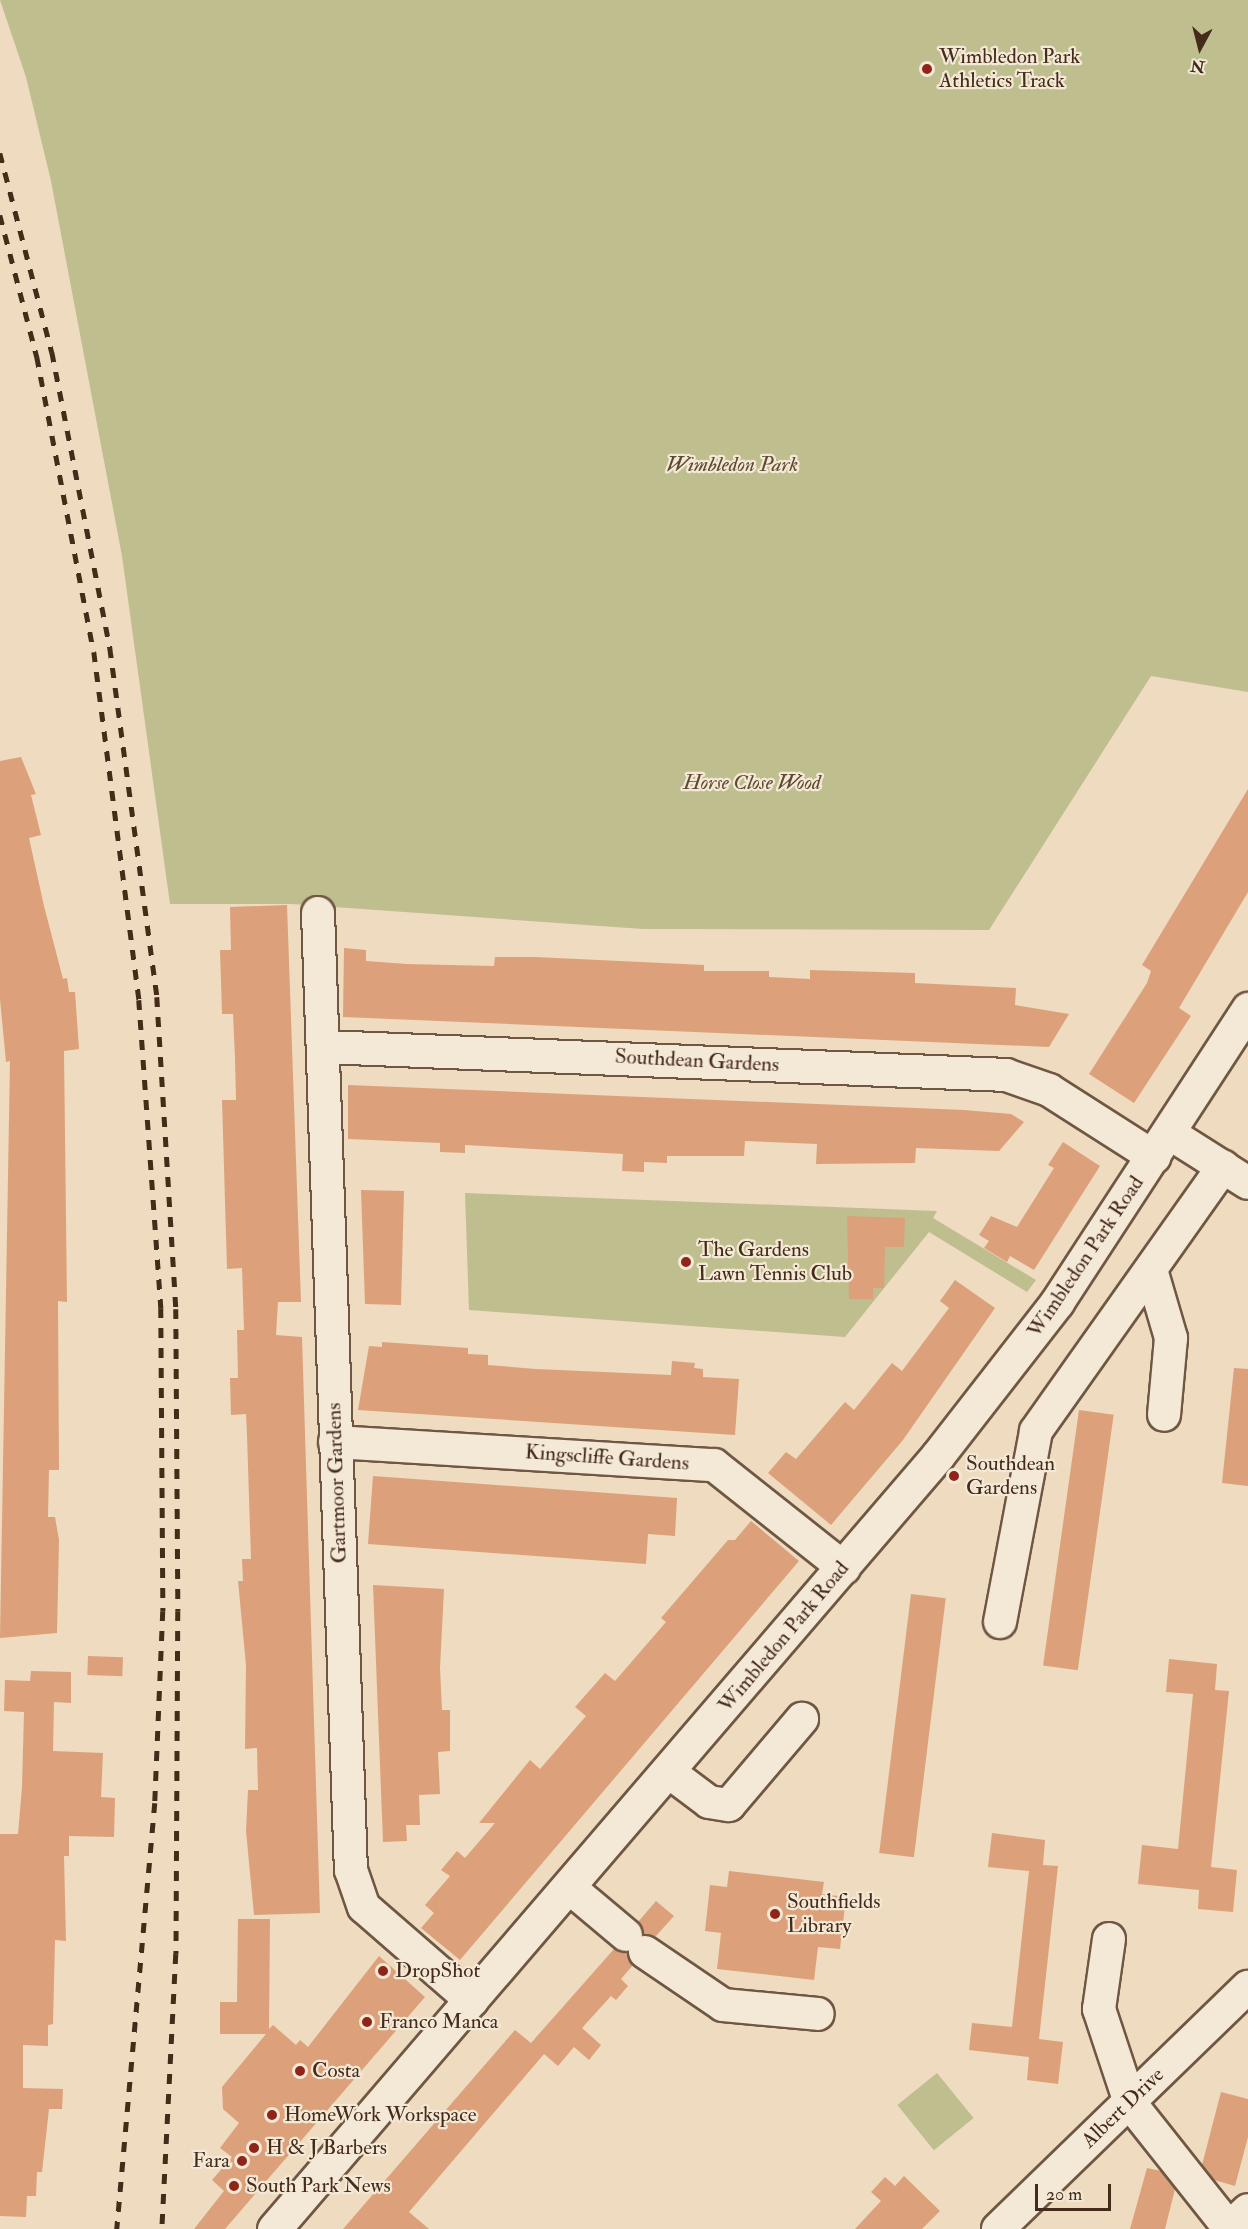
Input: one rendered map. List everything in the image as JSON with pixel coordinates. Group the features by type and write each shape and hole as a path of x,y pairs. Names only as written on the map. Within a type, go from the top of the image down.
{"street":[{"name":"Gartmoor Gardens","path":"318,913 325,1047 335,1442 356,1892 364,1908 472,2001"},
{"name":"Wimbledon Park Road","path":"274,2229 844,1568 1029,1341 1162,1145 1248,1009"},
{"name":"Southdean Gardens","path":"325,1047 1006,1075 1049,1090 1162,1145 1236,1175"},
{"path":"1000,1622 1036,1431 1152,1273 1236,1175"},
{"path":"1152,1273 1171,1338 1164,1415"},
{"name":"Kingscliffe Gardens","path":"335,1442 714,1465 844,1568"},
{"path":"669,1772 709,1802 729,1805 802,1719"},
{"path":"570,1888 636,1943 723,2005 818,2014"},
{"path":"1109,1940 1099,2008 1130,2103 1229,2229 1248,2210"},
{"name":"Albert Drive","path":"998,2229 1248,1987"}],"green space":[{"name":"Wimbledon Park","path":"0,0 1248,0 1248,692 1151,676 989,930 643,929 292,904 170,904 122,556 51,181 26,77"},
{"name":"The Gardens Lawn Tennis Club","path":"465,1193 937,1211 933,1218 1036,1280 1027,1292 929,1232 845,1337 469,1310"},
{"path":"937,2073 974,2118 934,2150 897,2105"}],"building":[{"path":"21,757 36,794 31,795 41,835 29,838 63,979 67,978 69,992 75,992 79,1049 64,1051 67,1302 58,1301 59,1470 49,1470 48,1517 55,1517 59,1540 57,1633 0,1638 10,1061 6,1062 0,999 0,761"},
{"path":"1248,789 1248,892 1179,1008 1191,1016 1134,1103 1089,1074 1147,983 1151,971 1142,965"},
{"path":"287,905 301,1302 278,1302 276,1335 302,1337 320,1913 254,1915 246,1831 248,1790 258,1790 257,1748 245,1749 246,1665 238,1581 243,1581 242,1559 251,1559 247,1435 246,1414 231,1415 230,1378 238,1378 237,1330 244,1330 242,1268 227,1269 222,1100 236,1100 235,1058 233,1014 222,1014 220,950 231,950 230,907"},
{"path":"344,948 366,950 366,961 407,964 494,966 495,957 535,957 704,965 704,971 769,971 769,977 810,979 810,970 915,973 915,983 1016,988 1015,1005 1069,1014 1049,1047 343,1017"},
{"path":"348,1085 964,1110 1011,1114 1024,1122 999,1151 916,1148 915,1163 816,1164 817,1144 745,1141 744,1156 667,1156 667,1163 644,1162 644,1172 622,1171 623,1154 465,1145 465,1153 440,1152 440,1143 348,1139"},
{"path":"1063,1142 1100,1166 1034,1270 1010,1256 1007,1262 984,1248 989,1241 979,1235 991,1216 1017,1227 1054,1168 1048,1165"},
{"path":"361,1190 404,1191 401,1305 365,1304"},
{"path":"847,1216 905,1218 904,1247 885,1247 884,1288 873,1288 873,1299 849,1299"},
{"path":"955,1280 995,1308 903,1440 831,1525 768,1473 786,1452 796,1459 845,1402 854,1410 892,1363 902,1371 949,1308 940,1301"},
{"path":"382,1342 468,1348 468,1354 488,1355 488,1365 536,1369 671,1375 672,1361 695,1363 694,1368 703,1369 703,1377 739,1379 735,1435 358,1410 369,1346 382,1347"},
{"path":"1234,1368 1248,1369 1248,1486 1222,1483"},
{"path":"1079,1410 1114,1415 1078,1670 1043,1665"},
{"path":"373,1476 677,1498 675,1536 648,1534 646,1564 368,1544"},
{"path":"751,1521 799,1561 460,1960 421,1928 434,1913 425,1905 450,1876 441,1870 457,1851 465,1858 495,1823 479,1823 530,1760 540,1769 586,1716 575,1707 605,1673 615,1681 666,1622 661,1618 728,1540 735,1540"},
{"path":"373,1585 444,1589 440,1668 442,1710 450,1710 450,1751 438,1752 440,1794 419,1795 420,1825 406,1825 407,1841 383,1842"},
{"path":"911,1594 946,1598 914,1857 879,1853"},
{"path":"88,1656 123,1657 122,1676 87,1675"},
{"path":"1169,1659 1217,1664 1215,1690 1229,1691 1211,1867 1237,1870 1233,1912 1198,1909 1199,1890 1138,1884 1142,1845 1178,1849 1193,1694 1166,1692"},
{"path":"31,1671 71,1672 71,1703 54,1702 53,1751 103,1753 101,1797 115,1798 114,1837 69,1836 69,1856 64,1856 66,1941 55,1940 53,2024 48,2025 48,2046 23,2045 23,2088 63,2089 62,2109 49,2109 42,2172 37,2172 36,2196 27,2196 26,2217 0,2216 0,1834 18,1834 22,1787 24,1712 4,1711 5,1680 30,1681"},
{"path":"992,1833 1045,1840 1043,1865 1058,1866 1039,2039 1063,2042 1058,2084 1027,2080 1029,2057 969,2050 972,2023 1012,2027 1029,1871 988,1867"},
{"name":"Southfields Library","path":"729,1871 824,1882 822,1894 846,1897 840,1949 818,1947 814,1980 717,1969 721,1933 705,1931 710,1885 727,1887"},
{"path":"656,1901 674,1916 655,1937 643,1935 638,1922"},
{"path":"238,1919 270,1919 269,2029 273,2025 296,2045 300,2040 308,2047 379,1956 425,1997 225,2229 194,2229 224,2191 212,2180 232,2157 220,2148 239,2123 223,2109 222,2087 266,2034 220,2034 220,2002 237,2002"},
{"path":"614,1949 627,1952 633,1965 621,1979 628,1986 616,2000 611,1996 582,2028 601,2045 589,2060 574,2047 558,2066 544,2054 409,2212 429,2229 343,2229 515,2030 531,2043"},
{"path":"1221,2092 1248,2099 1248,2137 1235,2186 1214,2180 1202,2165"},
{"path":"1147,2168 1161,2171 1175,2189 1165,2229 1130,2229"},
{"path":"904,2176 940,2211 922,2229 855,2229 881,2201 871,2192 885,2177 895,2186"}],"railway":[{"path":"0,153 52,352 110,648 157,997 176,1309 178,1611 176,1954 162,2229"},
{"path":"0,215 37,357 94,652 139,1000 161,1308 163,1611 155,1803 117,2229"}],"place":[{"name":"Wimbledon Park Athletics Track","path":"927,69"},
{"name":"The Gardens Lawn Tennis Club","path":"686,1262"},
{"name":"Southdean Gardens","path":"954,1476"},
{"name":"Southfields Library","path":"775,1914"},
{"name":"DropShot","path":"383,1971"},
{"name":"Franco Manca","path":"367,2022"},
{"name":"Costa","path":"300,2071"},
{"name":"HomeWork Workspace","path":"272,2115"},
{"name":"H & J Barbers","path":"254,2148"},
{"name":"Fara","path":"242,2161"},
{"name":"South Park News","path":"234,2186"}],"park label":[{"name":"Horse Close Wood","path":"752,783"}]}
